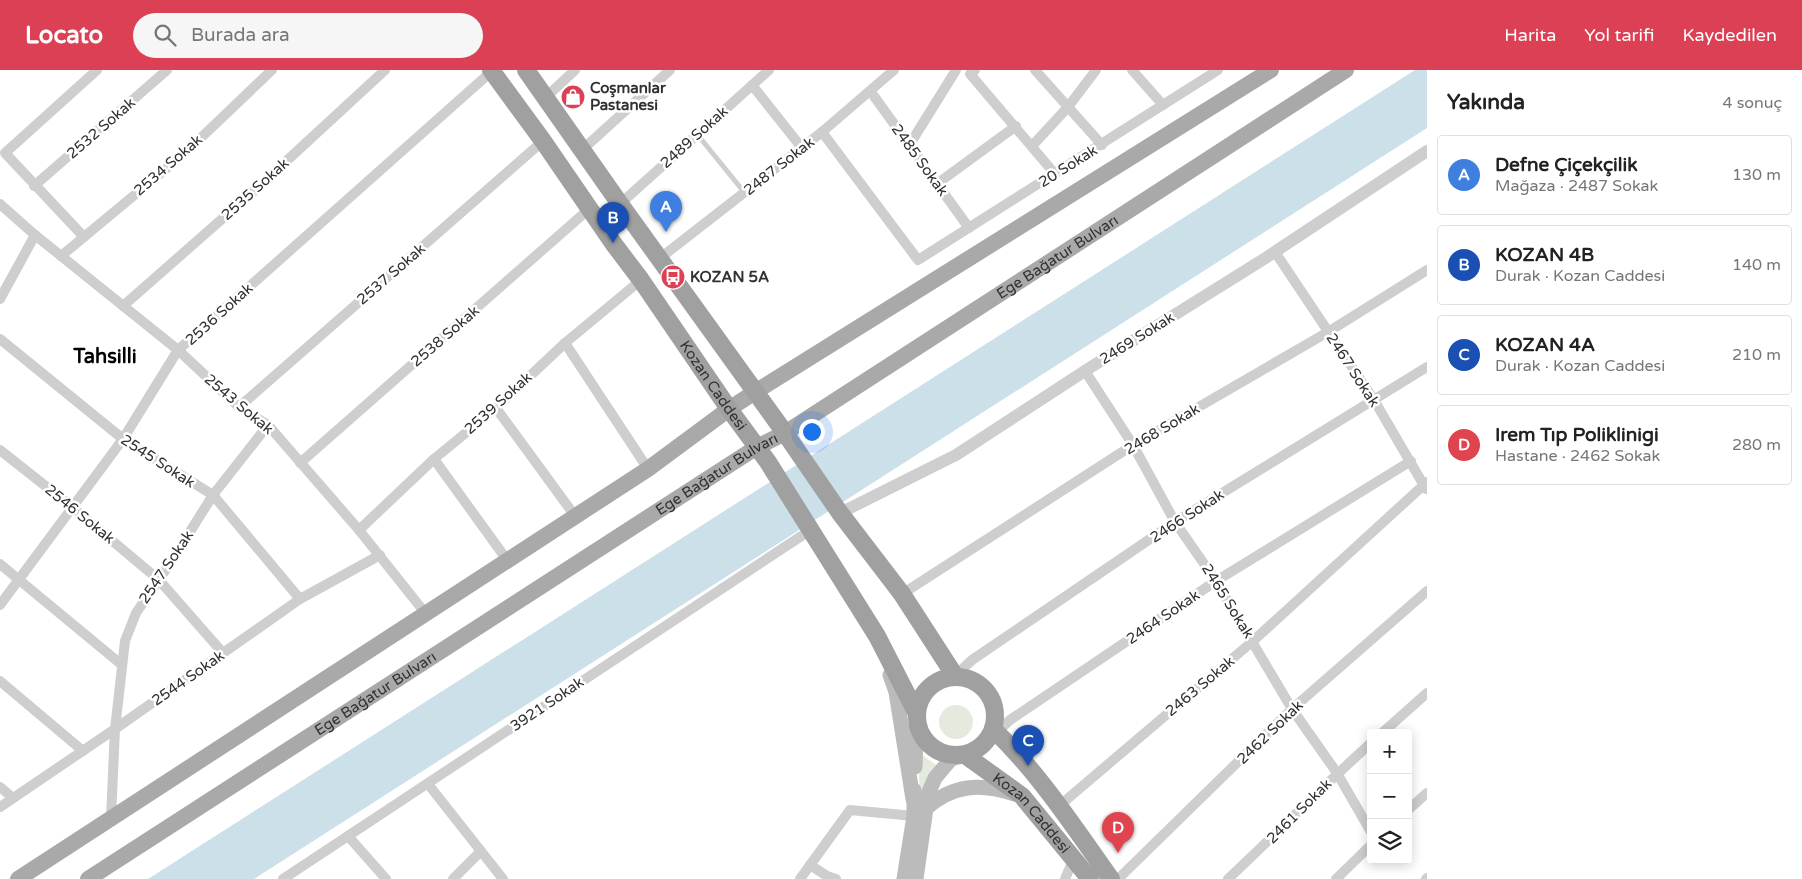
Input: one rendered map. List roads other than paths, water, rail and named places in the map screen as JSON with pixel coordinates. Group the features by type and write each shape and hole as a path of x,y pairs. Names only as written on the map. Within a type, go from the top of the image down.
{"highway":[{"path":"493,73 511,74 514,70"},
{"name":"Kozan Caddesi","path":"526,70 796,448 840,513 902,594 955,676"},
{"name":"Kozan Caddesi","path":"493,73 543,141 729,409 768,462 812,529 877,636 917,714"},
{"path":"955,676 967,678 986,690 994,707 995,730 978,749 966,755 952,755 939,751 926,741 920,730 917,714 919,703 926,692 945,678 955,676"},
{"name":"Kozan Caddesi","path":"995,730 1028,766 1111,879"},
{"name":"Kozan Caddesi","path":"966,755 1022,796 1090,879"}],"main road":[{"path":"18,879 648,469 755,392 1271,70"},
{"name":"Ege Bağatur Bulvarı","path":"88,879 757,447 785,433 1346,70"},
{"path":"877,636 896,692 913,798 919,812 916,879"},
{"path":"913,798 917,714"},
{"path":"904,879 919,812 935,778 951,759 966,755"},
{"path":"919,812 944,795 971,787 994,787 1022,796"}],"street":[{"path":"84,237 5,153 97,70"},
{"name":"2532 Sokak","path":"34,186 167,70"},
{"name":"2534 Sokak","path":"61,256 185,153 272,70"},
{"name":"2535 Sokak","path":"123,306 255,190 385,70"},
{"path":"546,98 575,70"},
{"path":"582,150 670,70"},
{"name":"2489 Sokak","path":"620,204 768,70"},
{"name":"2487 Sokak","path":"660,259 822,132 871,92 894,70"},
{"path":"910,144 956,70"},
{"path":"1035,70 1102,145"},
{"path":"1032,146 1068,107 1096,70"},
{"path":"1132,70 1163,105"},
{"name":"20 Sokak","path":"822,132 918,260 1218,70"},
{"path":"973,72 1055,174"},
{"name":"2536 Sokak","path":"0,605 122,439 178,350 493,73"},
{"path":"752,85 802,148"},
{"name":"2485 Sokak","path":"871,92 969,228"},
{"path":"938,184 1016,126"},
{"name":"2537 Sokak","path":"239,407 543,141"},
{"name":"2469 Sokak","path":"840,513 956,455 1085,371 1275,252 1427,151"},
{"name":"2543 Sokak","path":"0,204 35,235 178,350 239,407 268,425 380,555 426,614"},
{"name":"2538 Sokak","path":"300,463 590,209"},
{"path":"0,299 35,235"},
{"name":"2467 Sokak","path":"1275,252 1374,400 1426,486"},
{"name":"2468 Sokak","path":"902,594 1133,445 1328,332 1427,270"},
{"name":"2539 Sokak","path":"359,530 434,459 496,408 564,344 641,280"},
{"name":"2545 Sokak","path":"0,340 122,439 213,495 300,598"},
{"path":"564,344 648,469"},
{"name":"2466 Sokak","path":"955,676 972,660 1175,522 1427,368"},
{"name":"2465 Sokak","path":"1085,371 1133,445 1175,522 1216,580 1292,710 1337,773 1367,825"},
{"path":"496,408 575,516"},
{"name":"2547 Sokak","path":"111,818 115,729 125,640 136,613 213,495 268,425"},
{"name":"2546 Sokak","path":"0,450 159,580 223,653"},
{"path":"434,459 507,560"},
{"name":"2464 Sokak","path":"995,730 1216,580 1411,461"},
{"name":"2463 Sokak","path":"1059,806 1253,641 1426,486"},
{"name":"3921 Sokak","path":"283,879 812,529"},
{"name":"2544 Sokak","path":"0,807 115,729 300,598 380,555"},
{"path":"0,564 122,665"},
{"name":"2462 Sokak","path":"1118,879 1292,710 1427,591"},
{"path":"0,681 83,751"},
{"path":"1386,729 1427,693"},
{"name":"2461 Sokak","path":"1228,879 1282,829 1337,773 1367,747"},
{"path":"428,784 503,879"},
{"path":"0,787 13,798"},
{"path":"1412,806 1427,793"},
{"path":"800,879 850,810 919,812"},
{"path":"348,836 375,875 386,879"},
{"path":"1336,879 1367,849"},
{"path":"453,879 480,852"},
{"path":"1064,879 1074,858"},
{"path":"810,866 830,878"}],"lane":[{"path":"697,134 745,193"}],"water":[{"path":"1415,70 1427,70 1427,128 254,879 148,879"}],"place":[{"name":"Coşmanlar Pastanesi","path":"573,97"},
{"name":"Defne Çiçekçilik","path":"666,232"},
{"name":"KOZAN 4B","path":"613,243"},
{"name":"KOZAN 5A","path":"673,277"},
{"name":"KOZAN 4A","path":"1028,766"},
{"name":"Irem Tıp Poliklinigi","path":"1118,853"}],"district":[{"name":"Tahsilli","path":"105,356"}]}
